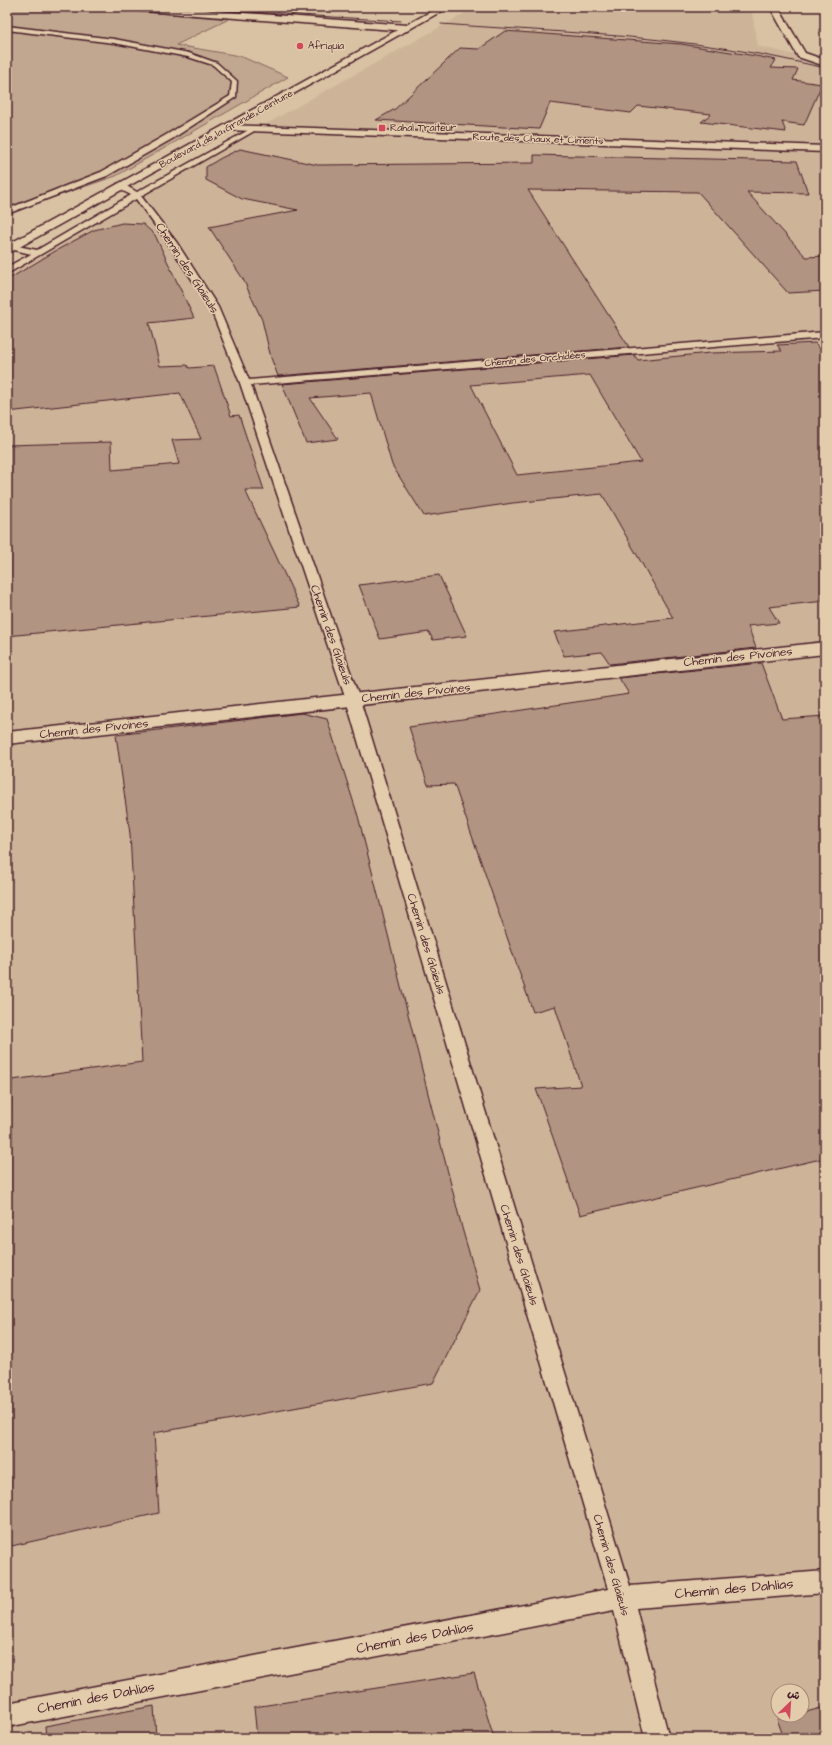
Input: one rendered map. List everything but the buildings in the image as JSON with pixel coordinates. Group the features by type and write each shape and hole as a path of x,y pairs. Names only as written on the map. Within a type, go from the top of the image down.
{"street":[{"path":"131,7 407,28"},
{"name":"Boulevard de la Grande Ceinture","path":"10,248 445,7"},
{"path":"774,7 801,47 802,55 825,63"},
{"name":"Route des Chaux et Ciments","path":"228,128 825,149"},
{"name":"Chemin des Pivoines","path":"7,738 825,648"}],"lane":[{"path":"7,28 114,41 189,55 215,64 235,82 233,97 169,137 104,174 7,212"},
{"path":"7,271 254,129"},
{"name":"Chemin des Glaïeuls","path":"120,186 137,195 174,245 214,307 245,383 353,700 622,1598 657,1738"},
{"path":"10,248 38,252"},
{"name":"Chemin des Orchidées","path":"245,383 825,335"},
{"name":"Chemin des Dahlias","path":"7,1715 622,1598 825,1582"}],"shaded area":[{"path":"7,7 86,7 229,19 176,45 240,56 288,77 116,176 7,213"},
{"path":"476,7 751,7 758,46 825,62 825,1738 7,1738 7,277 255,130"}],"tram line":[{"path":"165,7 401,21"},
{"path":"441,24 586,34 694,44 742,51 825,68"}],"place":[{"name":"Afriquia","path":"300,46"},
{"name":"Rahal Traiteur","path":"382,128"}]}
